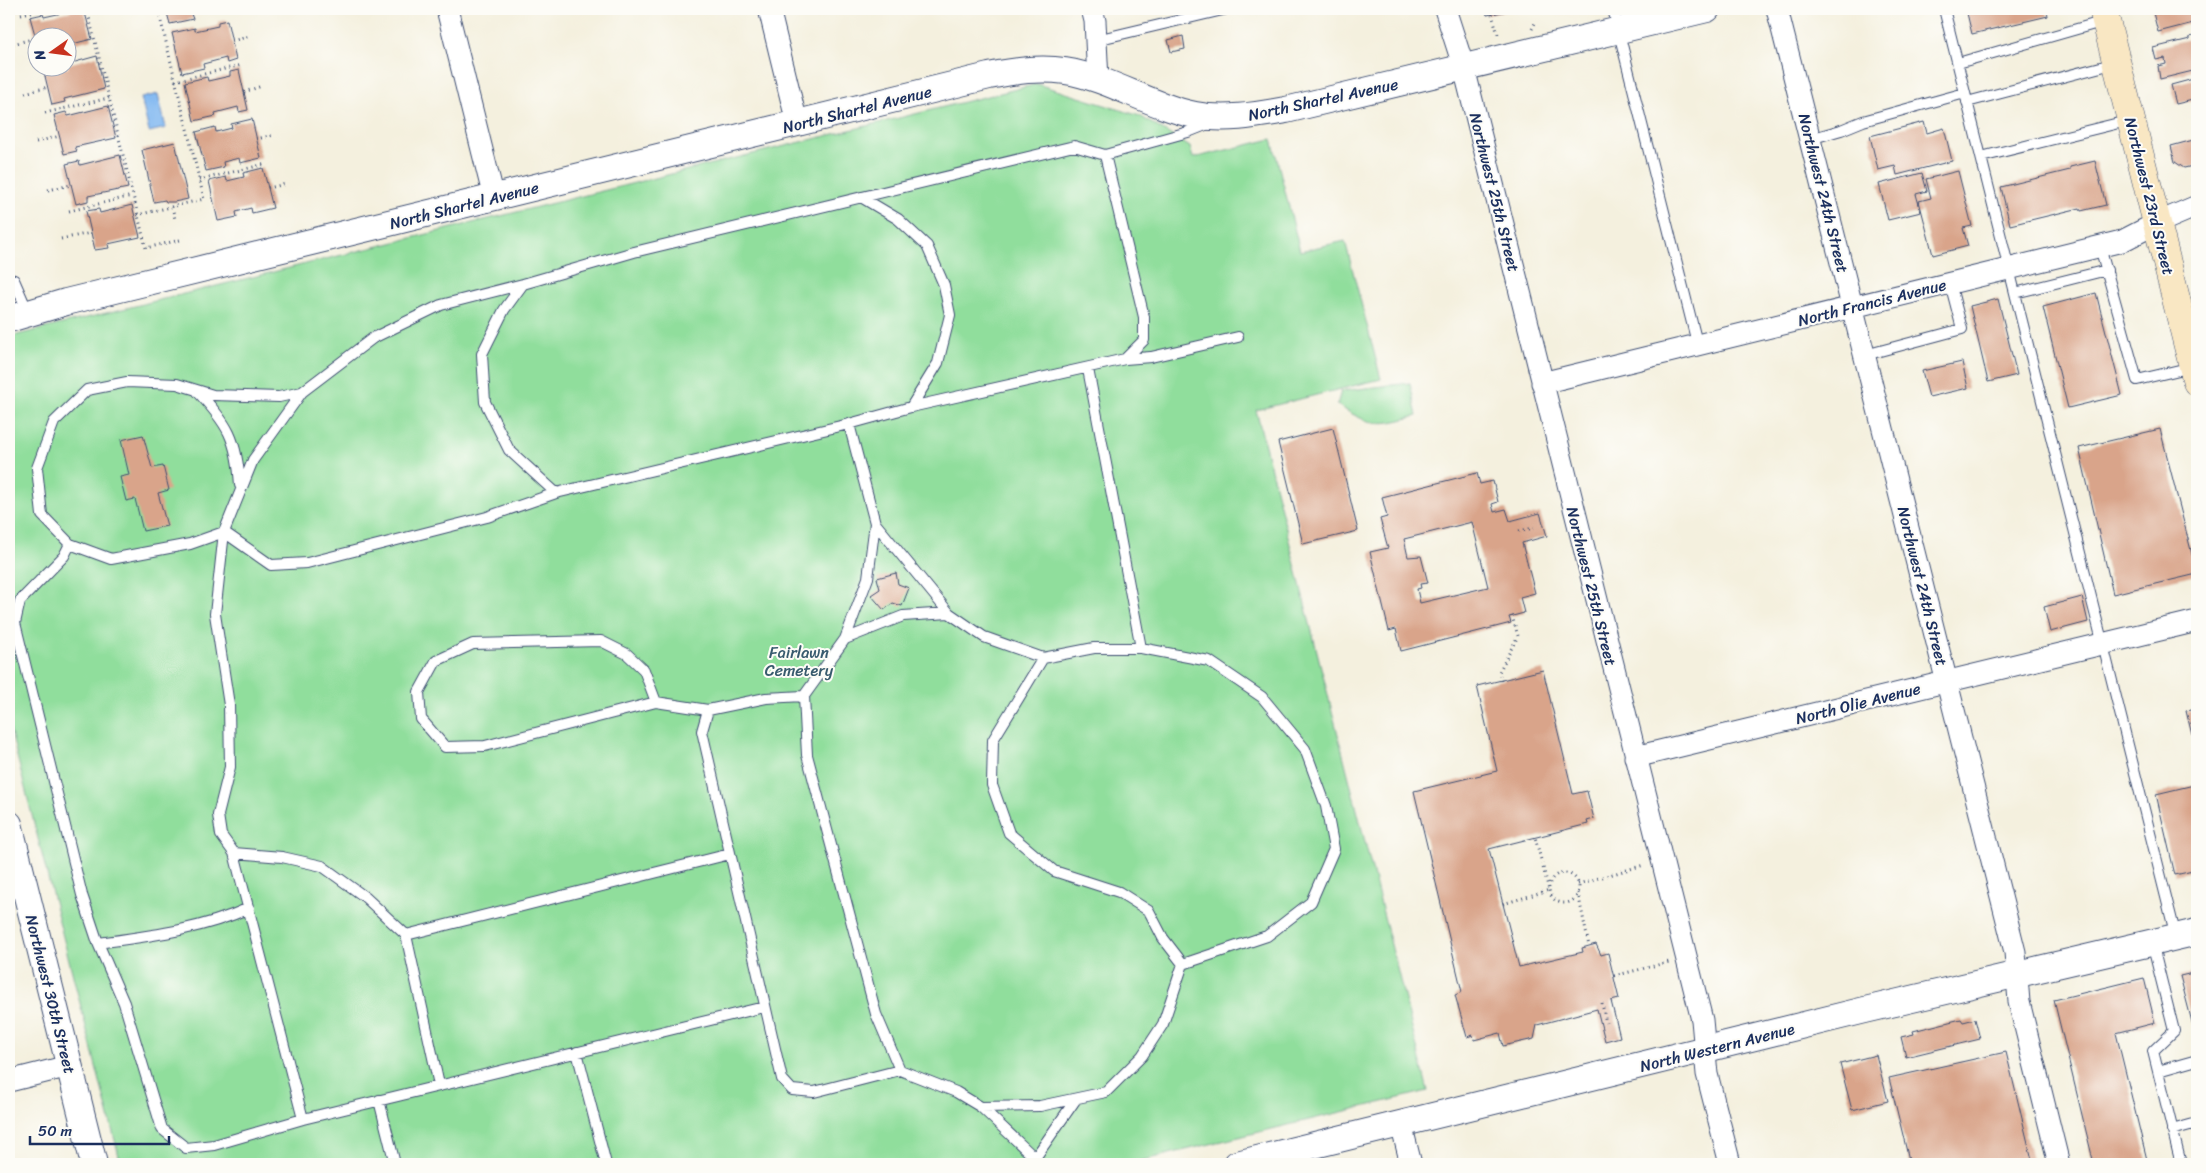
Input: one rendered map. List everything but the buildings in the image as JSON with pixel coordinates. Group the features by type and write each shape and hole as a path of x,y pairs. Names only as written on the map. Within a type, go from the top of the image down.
{"main road":[{"name":"Northwest 23rd Street","path":"2105,15 2195,374"}],"street":[{"path":"447,9 494,198"},
{"path":"769,9 797,124"},
{"path":"1092,9 1098,80"},
{"name":"Northwest 25th Street","path":"1445,9 1464,68 1702,1020 1707,1074 1730,1164"},
{"name":"North Shartel Avenue","path":"18,316 989,76 1021,70 1066,71 1098,80 1178,111 1197,116 1253,115 1286,110 1464,68 1616,20 1707,9"},
{"name":"Northwest 24th Street","path":"1777,9 2016,952 2018,1002 2059,1164"},
{"name":"North Francis Avenue","path":"1542,383 1698,347 2122,241 2157,223 2197,206"},
{"name":"North Olie Avenue","path":"1635,758 2197,621"},
{"name":"Northwest 30th Street","path":"9,824 94,1164"},
{"name":"North Western Avenue","path":"1237,1164 2187,934"},
{"path":"9,1081 69,1066"},
{"path":"1401,1124 1411,1164"}],"lane":[{"path":"1096,40 1227,9"},
{"path":"1944,9 2102,644 2187,934"},
{"path":"1958,63 2105,15"},
{"path":"1616,20 1698,347"},
{"path":"1810,139 1841,130 1862,121 2117,63"},
{"path":"303,1119 234,853 221,835 218,815 230,767 228,705 215,614 224,532 240,489 253,460 302,392 373,338 441,305 634,252 1074,146 1105,154 1188,132 1222,117"},
{"path":"1981,157 2132,120"},
{"path":"1105,154 1144,317 1144,340 1124,359"},
{"path":"861,197 898,219 926,246 944,285 950,315 938,363 911,407"},
{"path":"2100,246 2137,380 2195,374"},
{"path":"2015,293 2107,270"},
{"path":"9,279 14,280 18,316"},
{"path":"1865,355 1962,329 1950,283"},
{"path":"523,284 504,310 482,354 485,402 509,450 556,492"},
{"path":"224,532 271,565 306,563 487,517 556,492 849,424 911,407 1088,369 1124,359 1151,357 1238,337"},
{"path":"1088,369 1141,648"},
{"path":"224,532 190,544 111,559 70,544 42,515 37,468 54,422 87,390 127,382 178,384 213,395 279,397 302,392"},
{"path":"196,390 220,416 233,440 238,461 240,489"},
{"path":"849,424 875,522 868,578 845,638 804,696 807,755 876,1014 900,1070"},
{"path":"875,522 949,613 984,637 1043,658 1094,648 1141,648 1209,661 1262,696 1304,749 1326,806 1334,850 1311,902 1267,936 1182,964"},
{"path":"70,544 64,556 20,601 15,623 82,895 98,943 124,1002 162,1129 186,1148 214,1145 303,1119 764,1007"},
{"path":"845,638 902,616 949,613"},
{"path":"656,702 644,670 627,654 601,641 473,644 436,661 419,692 421,719 445,746 485,746 656,702 708,710 766,698 804,696"},
{"path":"1043,658 993,740 992,785 1009,833 1054,870 1119,892 1149,911 1163,938 1182,964"},
{"path":"708,710 702,731 782,1079 792,1090 814,1092 900,1070 956,1092 981,1107 1037,1161 1076,1099"},
{"path":"234,853 282,856 322,866 365,897 406,935 439,1085"},
{"path":"406,935 730,854"},
{"path":"98,943 171,933 227,918 249,908"},
{"path":"2152,942 2174,1031 2153,1051 2181,1164"},
{"path":"981,1107 1040,1106 1106,1092 1142,1056 1163,1024 1182,964"},
{"path":"577,1052 606,1164"},
{"path":"2158,1071 2197,1060"},
{"path":"379,1100 395,1164"},
{"path":"2172,1130 2197,1123"}],"path":[{"path":"21,14 45,9"},
{"path":"87,9 146,248 180,240"},
{"path":"137,215 204,199 158,9"},
{"path":"1492,14 1496,23"},
{"path":"232,41 250,36"},
{"path":"13,44 28,40"},
{"path":"175,81 242,65"},
{"path":"244,92 262,86"},
{"path":"25,93 48,87"},
{"path":"45,113 109,98"},
{"path":"256,139 274,135"},
{"path":"36,142 60,136"},
{"path":"199,180 266,164"},
{"path":"268,188 286,184"},
{"path":"48,190 71,185"},
{"path":"69,211 132,196"},
{"path":"172,207 175,219"},
{"path":"61,239 91,233"},
{"path":"1519,531 1534,528"},
{"path":"1501,681 1499,672 1518,636 1512,616"},
{"path":"1535,837 1549,890 1554,899 1562,903 1570,901 1578,893"},
{"path":"1578,884 1661,861"},
{"path":"1549,890 1553,878 1562,873 1572,876 1578,884 1578,893 1589,946"},
{"path":"1503,904 1549,890"},
{"path":"1614,976 1686,958"},
{"path":"1602,1002 1606,1023"}],"green space":[{"name":"Fairlawn Cemetery","path":"1037,84 1140,116 1190,147 1193,158 1272,139 1300,251 1345,241 1381,379 1256,410 1428,1091 1128,1164 121,1164 9,725 9,337"},
{"path":"1410,383 1417,416 1384,423 1368,421 1337,405 1341,391"}],"water":[{"path":"158,94 166,128 149,132 141,98"}]}
